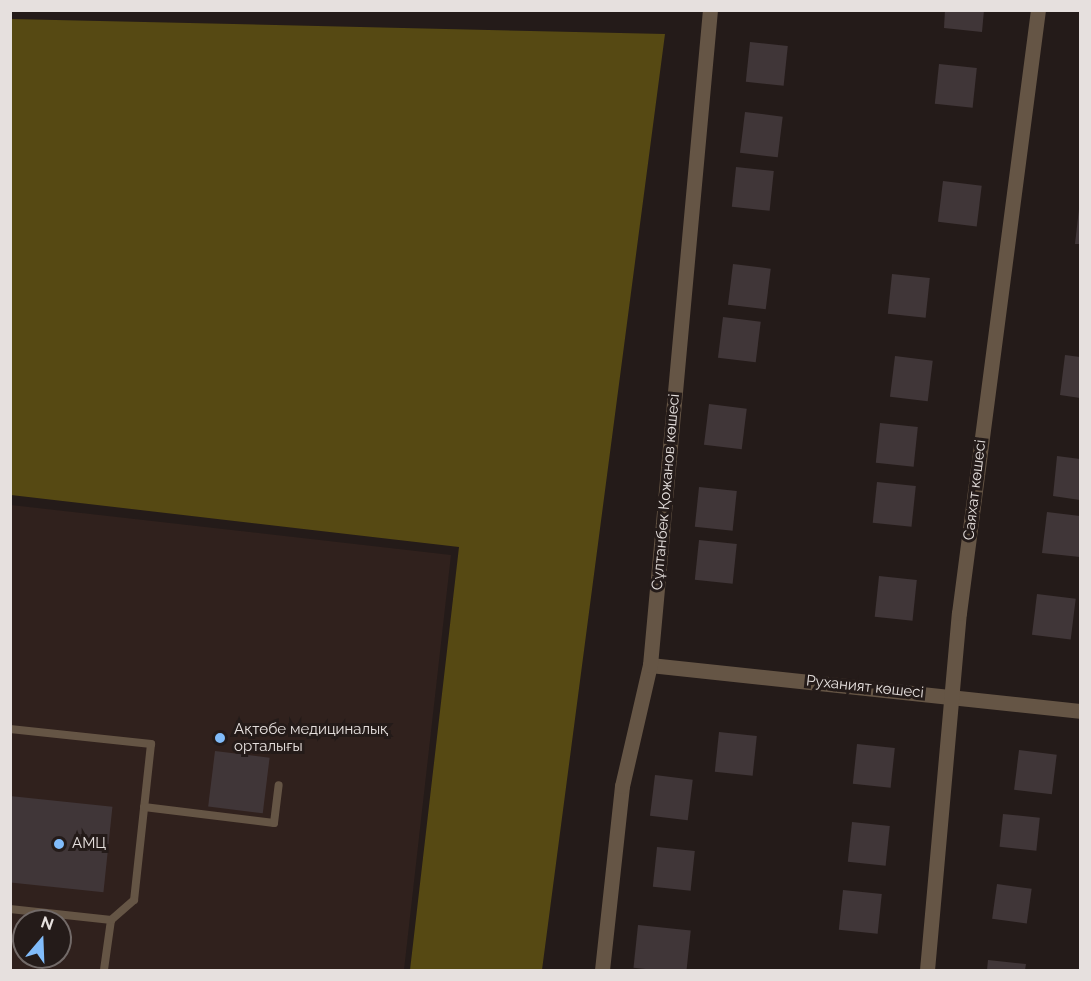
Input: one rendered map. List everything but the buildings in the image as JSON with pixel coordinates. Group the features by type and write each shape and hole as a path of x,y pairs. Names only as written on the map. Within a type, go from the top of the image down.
{"street":[{"name":"Сұлтанбек Қожанов көшесі","path":"602,970 622,786 650,665 710,10"},
{"name":"Саяхат көшесі","path":"927,970 950,696 1038,10"},
{"name":"Руханият көшесі","path":"650,665 1080,711"}],"lane":[{"path":"10,729 152,744 134,900 111,920 104,970"},
{"path":"144,807 274,823 279,785"},
{"path":"10,909 111,920"}],"shaded area":[{"path":"11,19 665,34 542,970 410,970 459,547 11,495"},
{"name":"Ақтөбе медициналық орталығы","path":"11,505 451,555 404,970 11,970"}],"place":[{"name":"Ақтөбе медициналық орталығы","path":"220,738"},
{"name":"АМЦ","path":"59,844"}]}
